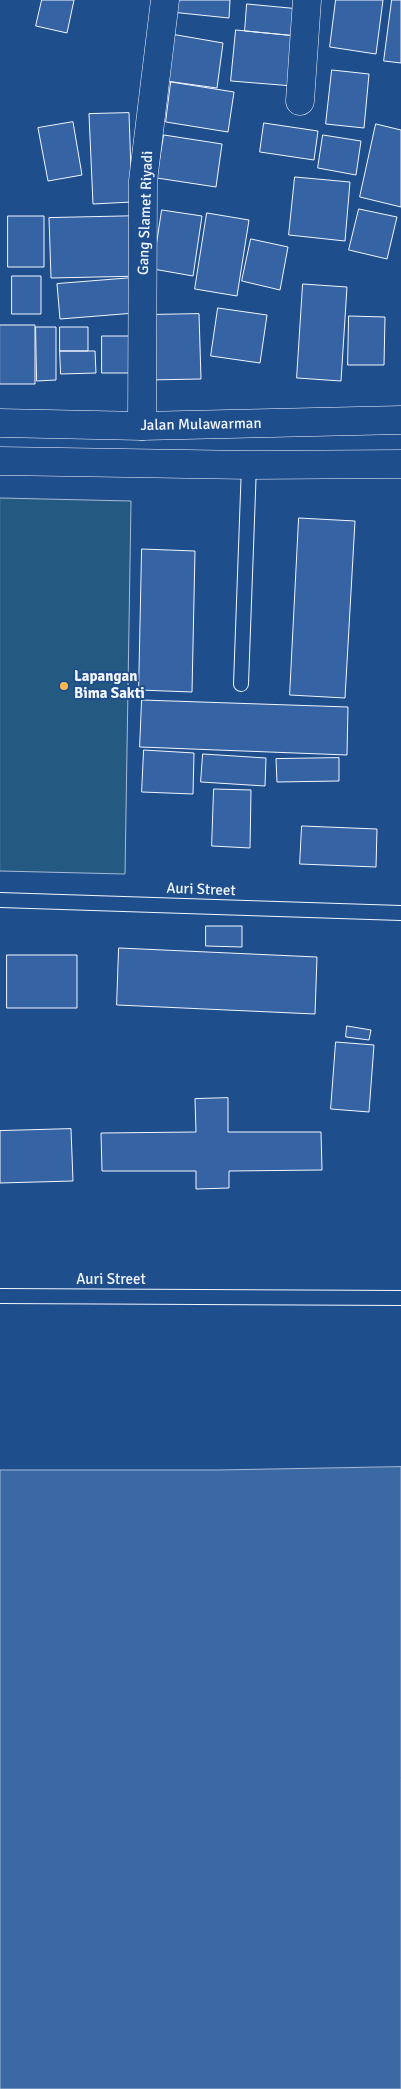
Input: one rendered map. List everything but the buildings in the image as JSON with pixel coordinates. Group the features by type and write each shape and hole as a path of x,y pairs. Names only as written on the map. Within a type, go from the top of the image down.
{"main road":[{"name":"Gang Slamet Riyadi","path":"142,426 144,181 165,0"},
{"path":"300,101 307,0"},
{"name":"Jalan Mulawarman","path":"0,423 142,426 401,420"},
{"path":"0,461 250,465 401,464"}],"lane":[{"path":"241,684 250,465"},
{"name":"Auri Street","path":"0,900 401,913"},
{"name":"Auri Street","path":"0,1296 401,1298"}],"shaded area":[{"name":"Lapangan Bima Sakti","path":"0,498 131,501 125,874 0,871"},
{"path":"401,1467 401,2089 0,2089 0,1470 218,1470"}],"place":[{"name":"Lapangan Bima Sakti","path":"64,686"}]}
